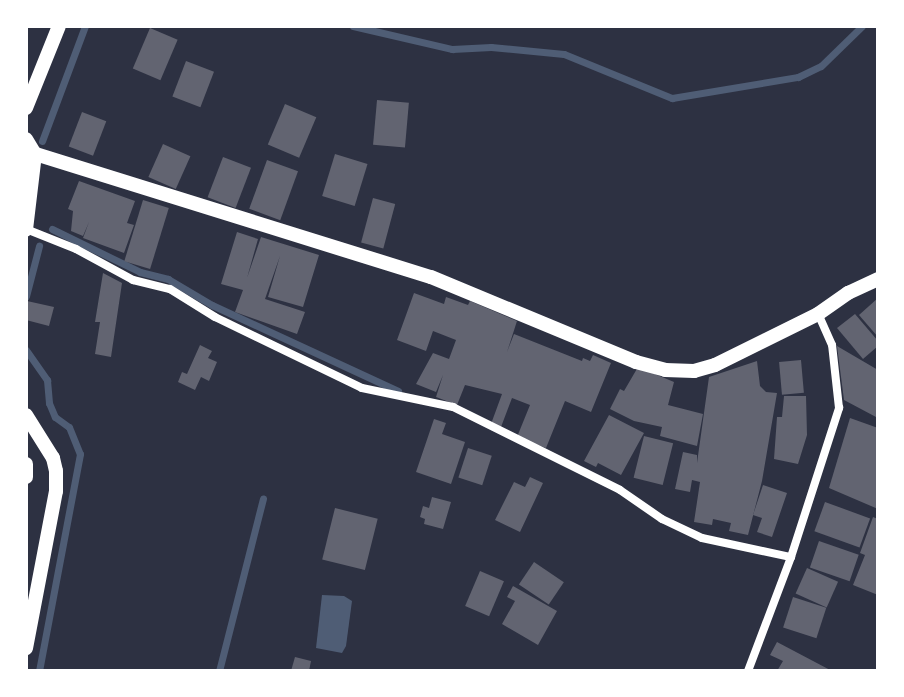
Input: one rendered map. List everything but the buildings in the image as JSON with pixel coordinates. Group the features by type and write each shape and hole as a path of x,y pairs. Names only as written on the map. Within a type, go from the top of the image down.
{"street":[{"path":"26,108 59,26"},
{"path":"26,139 30,152 26,229 76,249 133,280 170,289 215,317 362,388 453,407 620,490 662,519 702,538 791,557"},
{"path":"30,152 431,277 636,362 665,370 694,371 715,365 818,314 848,293 878,279"},
{"path":"748,671 791,557 839,408 832,345 818,314"},
{"path":"26,415 53,458 56,491 26,648"},
{"path":"26,464 26,477"}],"water":[{"path":"322,595 344,596 352,601 346,646 342,653 316,648"}],"waterway":[{"path":"42,141 85,26"},
{"path":"353,26 452,49 491,47 564,54 672,98 798,77 821,66 862,26"},
{"path":"52,229 140,272 168,279 212,305 398,391"},
{"path":"26,296 39,246"},
{"path":"26,350 47,380 49,403 55,417 69,427 80,454 39,671"},
{"path":"219,671 263,499"}]}
